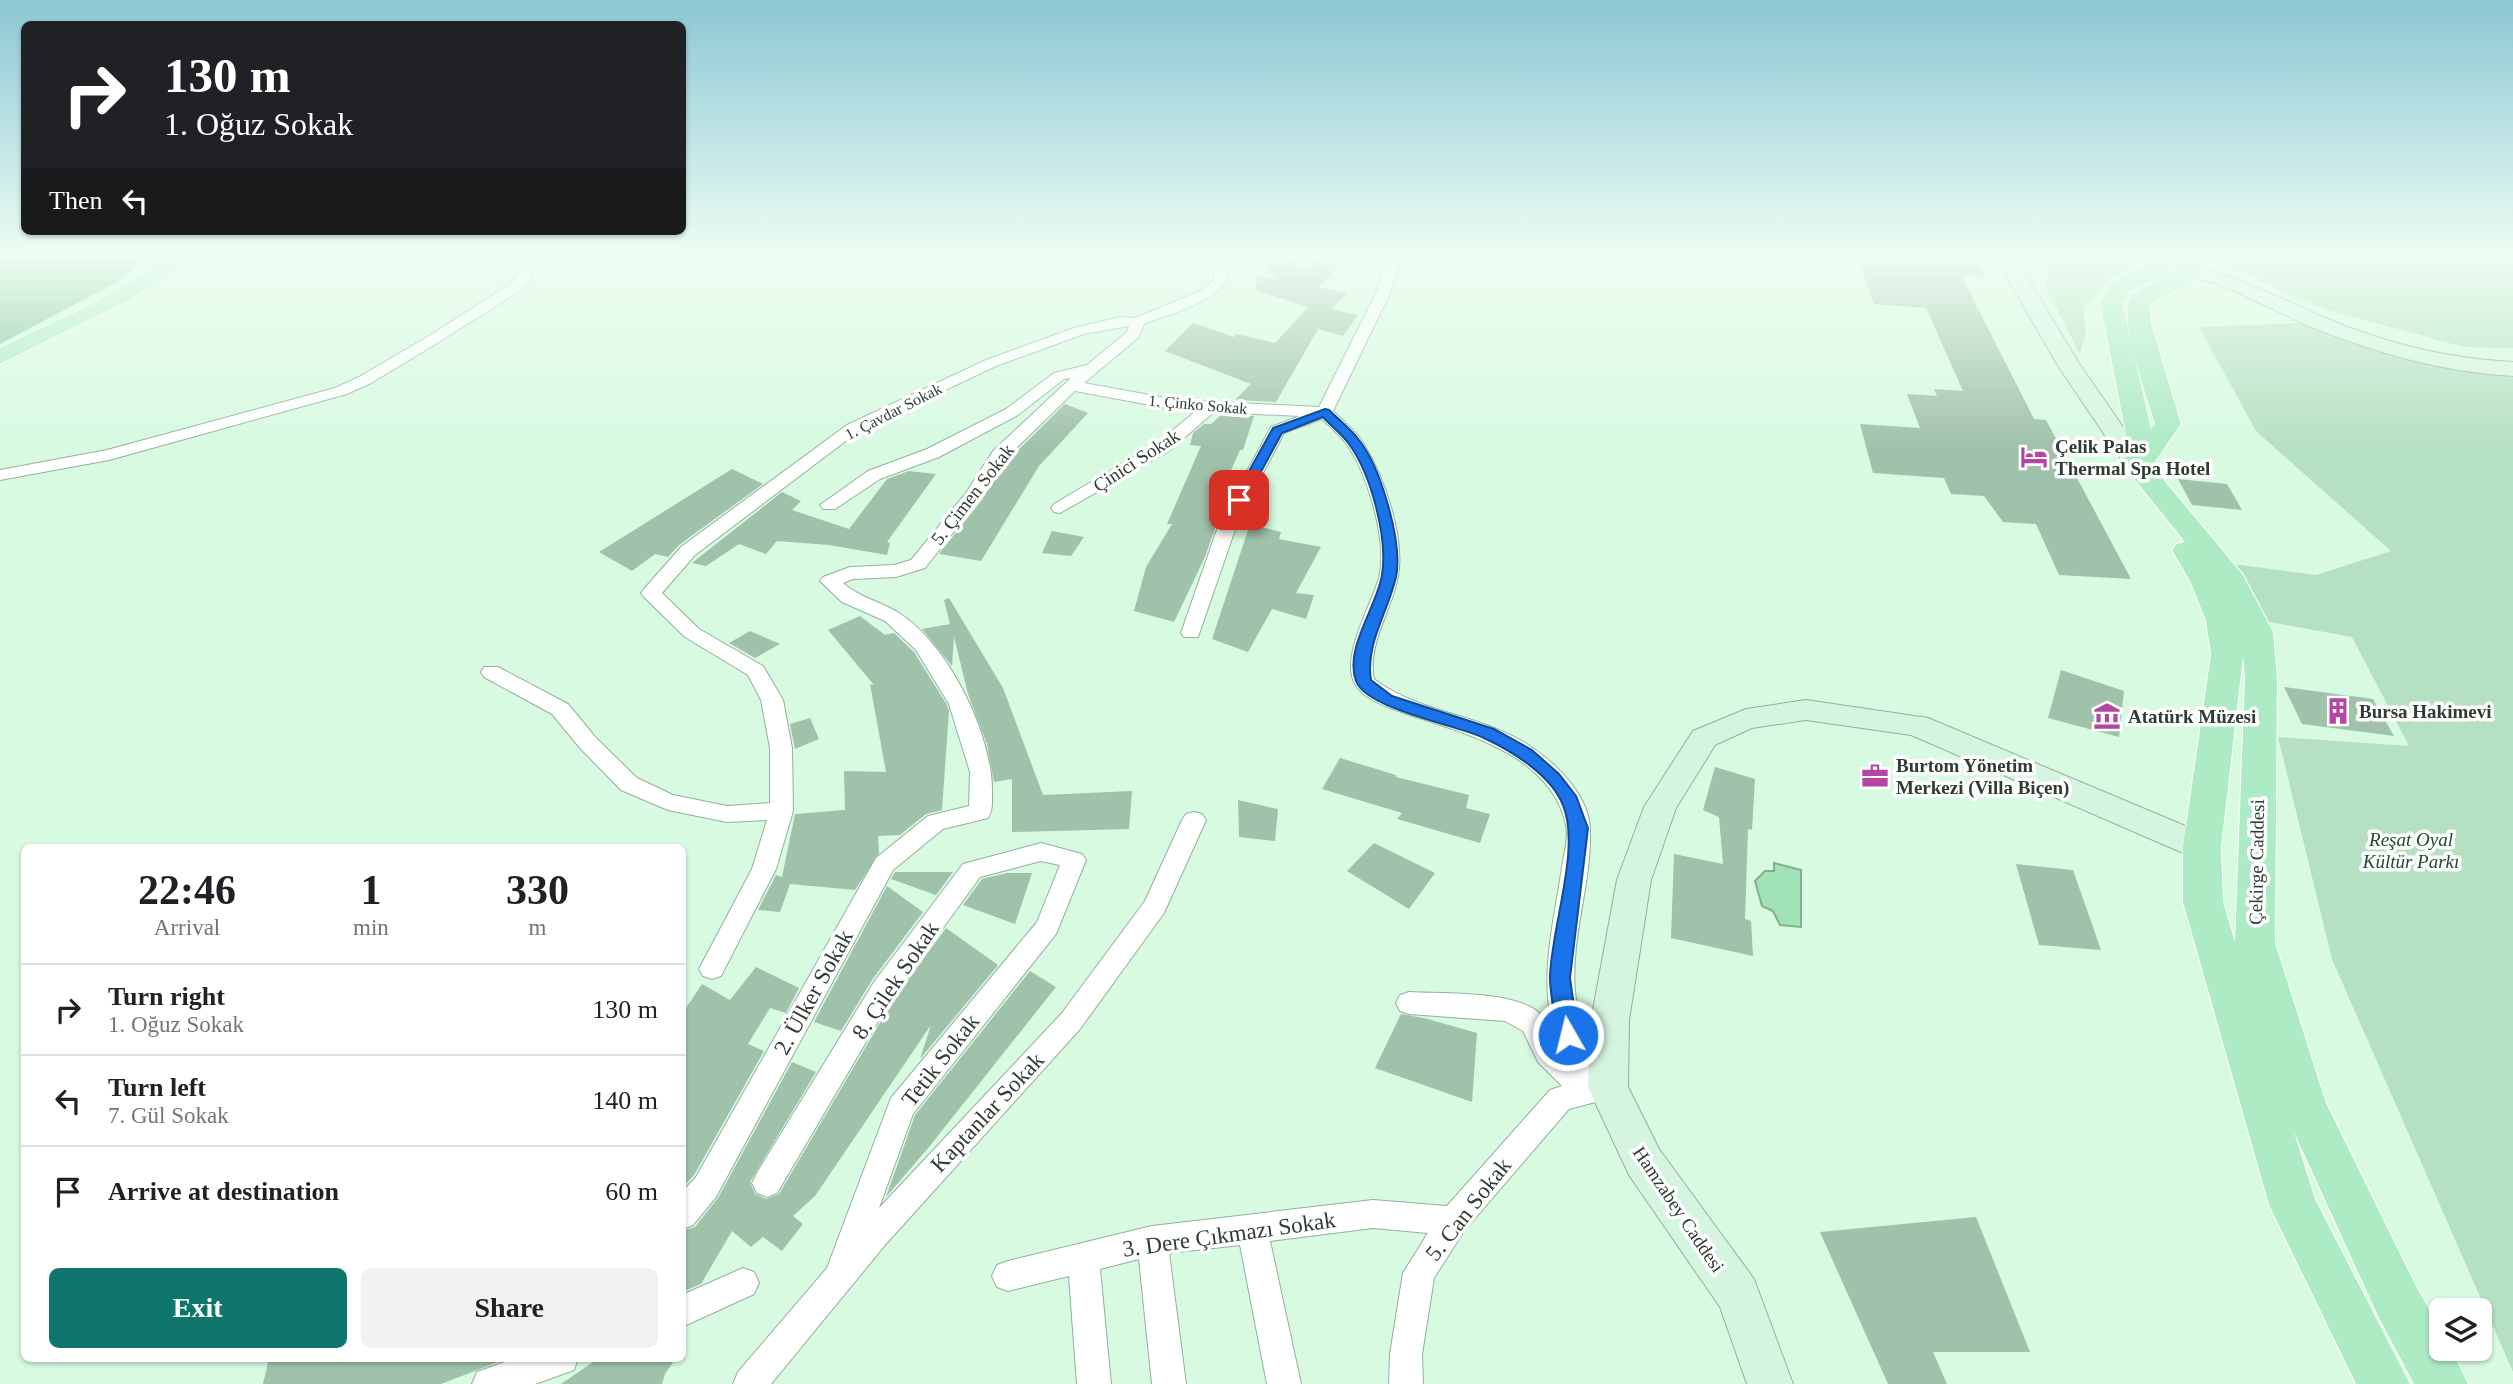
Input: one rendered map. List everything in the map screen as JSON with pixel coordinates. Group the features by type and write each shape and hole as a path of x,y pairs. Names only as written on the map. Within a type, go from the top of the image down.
{"main road":[{"path":"0,357 72,320"},
{"name":"Çekirge Caddesi","path":"2042,320 2069,366 2138,466 2206,583 2222,621 2227,654 2202,847 2203,902 2294,1205 2384,1384"},
{"path":"2138,466 2168,424 2139,320"},
{"path":"2312,320 2375,342 2458,362 2513,369"},
{"path":"2333,320 2443,351 2513,359"},
{"name":"Çekirge Caddesi","path":"2138,466 2232,581 2257,632 2260,678 2253,906 2255,943 2304,1105 2397,1301 2442,1384"},
{"name":"Hamzabey Caddesi","path":"1770,1384 1738,1294 1644,1162 1608,1087 1610,1020 1634,880 1660,807 1704,738 1746,719 1807,710 1917,725 2202,847"},
{"path":"2202,847 2223,859 2238,876 2253,906"}],"street":[{"path":"0,475 109,455 341,391 365,380 466,320"},
{"path":"1137,322 1143,320"},
{"path":"1191,633 1229,520 1277,430 1325,412 1338,377 1368,320"},
{"name":"1. Çavdar Sokak","path":"781,811 781,748 772,700 756,671 692,634 652,593 688,551 853,428 991,363 1079,331 1120,321 1137,322"},
{"name":"5. Çimen Sokak","path":"980,812 981,772 960,704 924,646 892,617 849,598 830,581 850,573 896,571 918,564 973,496 999,455 1074,383 1134,334 1137,322"},
{"path":"828,505 874,475 933,453 1012,412 1059,376 1090,369"},
{"name":"1. Çinko Sokak","path":"1074,383 1083,389 1125,397 1210,407 1325,412"},
{"name":"Çinici Sokak","path":"1060,508 1163,447 1210,407"},
{"path":"1325,412 1355,443 1375,485 1388,533 1389,575 1360,661 1364,682 1386,699 1488,733 1526,754 1553,778 1570,800 1579,828 1560,978 1568,1035 1608,1087"},
{"path":"491,671 560,709 588,743 629,784 668,802 727,814 781,811 764,869 712,969"},
{"name":"2. Ülker Sokak","path":"686,1210 706,1187 884,864 936,822 980,812"},
{"name":"Kaptanlar Sokak","path":"750,1384 874,1235 1072,1021 1155,905 1194,820"},
{"name":"8. Çilek Sokak","path":"768,1183 883,990 972,870 1041,852 1074,860"},
{"name":"Tetik Sokak","path":"839,1277 901,1107 1047,927 1074,860"},
{"path":"1409,1003 1510,1010 1532,1023 1548,1054 1576,1082 1608,1087"},
{"name":"5. Can Sokak","path":"1406,1384 1406,1354 1419,1273 1453,1221 1560,1100 1608,1087"},
{"name":"3. Dere Çıkmazı Sokak","path":"1008,1276 1152,1241 1373,1214 1453,1221"},
{"path":"1252,1229 1284,1384"},
{"path":"1152,1241 1169,1384"},
{"path":"1083,1258 1094,1384"},
{"path":"686,1309 743,1283"},
{"path":"489,1384 551,1362"}],"green space":[{"path":"2062,320 2084,320 2086,334 2080,354"},
{"path":"2363,320 2513,320 2513,348 2464,347"},
{"name":"Reşat Oyal Kültür Parkı","path":"2301,323 2412,359 2513,375 2513,1372 2492,1324 2492,1298 2481,1298 2332,959 2278,737 2409,746 2352,637 2264,621 2232,564 2316,575 2391,551 2256,431 2199,327"}],"shaded area":[{"path":"0,320 46,320 0,344"},
{"path":"1774,863 1801,870 1801,927 1780,925 1773,911 1762,906 1755,881 1765,871 1774,871"}],"building":[{"path":"1296,320 1355,320 1343,336 1318,329 1276,402 1235,400 1251,384 1165,351 1193,323 1234,337 1236,334 1275,343"},
{"path":"1931,320 1984,320 2034,419 2046,420 2131,579 2059,575 2036,524 2003,522 1984,496 1951,494 1944,478 1873,473 1860,424 1920,428 1907,394 1937,396 1934,389 1963,391"},
{"path":"1065,404 1088,413 1039,466 981,561 939,554 981,501 1008,460"},
{"path":"1221,415 1254,416 1243,450 1240,450 1211,515 1219,517 1205,557 1174,622 1134,611 1146,567 1172,524 1167,524 1201,446 1190,445 1193,433 1204,424 1211,424"},
{"path":"732,469 763,484 679,545 668,557 655,554 632,571 599,552"},
{"path":"909,471 936,474 887,542 890,543 887,555 829,545 777,541 766,554 739,544 706,566 692,563 782,492 801,501 792,510 849,529 887,479"},
{"path":"2178,479 2227,484 2242,510 2192,505"},
{"path":"1250,524 1281,532 1279,539 1321,547 1296,593 1314,595 1306,619 1272,609 1248,652 1212,639"},
{"path":"1052,531 1084,537 1071,556 1042,553"},
{"path":"949,598 1003,688 1043,795 1132,791 1129,829 1012,832 1012,779 994,782 987,744 968,694 954,637 952,666 922,629 950,624 944,600"},
{"path":"860,616 885,635 894,633 914,652 947,705 949,711 942,810 926,814 900,835 878,836 879,853 855,890 790,884 780,912 758,910 776,875 782,877 795,814 845,810 844,771 886,772 870,684 874,685 828,630"},
{"path":"750,631 780,644 755,658 729,643"},
{"path":"2061,670 2124,691 2119,737 2048,718"},
{"name":"Bursa Hakimevi","path":"2284,687 2373,699 2394,736 2302,724"},
{"path":"810,718 819,739 795,749 790,724"},
{"path":"1340,758 1396,777 1469,795 1466,808 1490,814 1480,843 1397,819 1402,813 1322,789"},
{"path":"1715,767 1755,779 1752,830 1748,829 1745,919 1751,921 1753,956 1671,938 1674,854 1723,864 1719,817 1703,810"},
{"path":"1238,800 1278,809 1275,841 1239,837"},
{"path":"1374,843 1435,873 1409,909 1347,871"},
{"path":"2016,864 2073,870 2101,950 2039,945"},
{"path":"895,872 953,872 936,895 891,879"},
{"path":"1007,873 1032,873 1015,924 963,905 982,879"},
{"path":"887,886 923,912 872,980 841,1031 814,1022"},
{"path":"946,928 998,965 920,1059 931,1025 815,1196 793,1216 803,1224 782,1251 763,1237 751,1247 732,1231 701,1284 686,1290 686,1230 695,1227 718,1198 792,1062 816,1072 750,1182 755,1194 766,1199 779,1194 894,999"},
{"path":"756,967 799,988 786,1013 770,1008 748,1044 764,1051 694,1175 686,1184 686,1008 702,984 730,1000"},
{"path":"1030,971 1056,987 886,1197 915,1115"},
{"path":"1401,1014 1477,1033 1472,1102 1375,1068"},
{"path":"1976,1217 2030,1352 1933,1352 1947,1384 1888,1384 1820,1232"},
{"path":"268,1362 498,1362 441,1384 263,1384"},
{"path":"593,1362 673,1362 662,1384 561,1384"}],"place":[{"name":"Çelik Palas Thermal Spa Hotel","path":"2034,457"},
{"name":"Bursa Hakimevi","path":"2338,711"},
{"name":"Atatürk Müzesi","path":"2107,716"},
{"name":"Burtom Yönetim Merkezi (Villa Biçen)","path":"1875,776"}],"route":[{"path":"1239,500 1277,430 1325,412 1355,443 1375,485 1388,533 1389,575 1360,661 1364,682 1386,699 1488,733 1526,754 1553,778 1570,800 1579,828 1560,978 1568,1035"}]}
